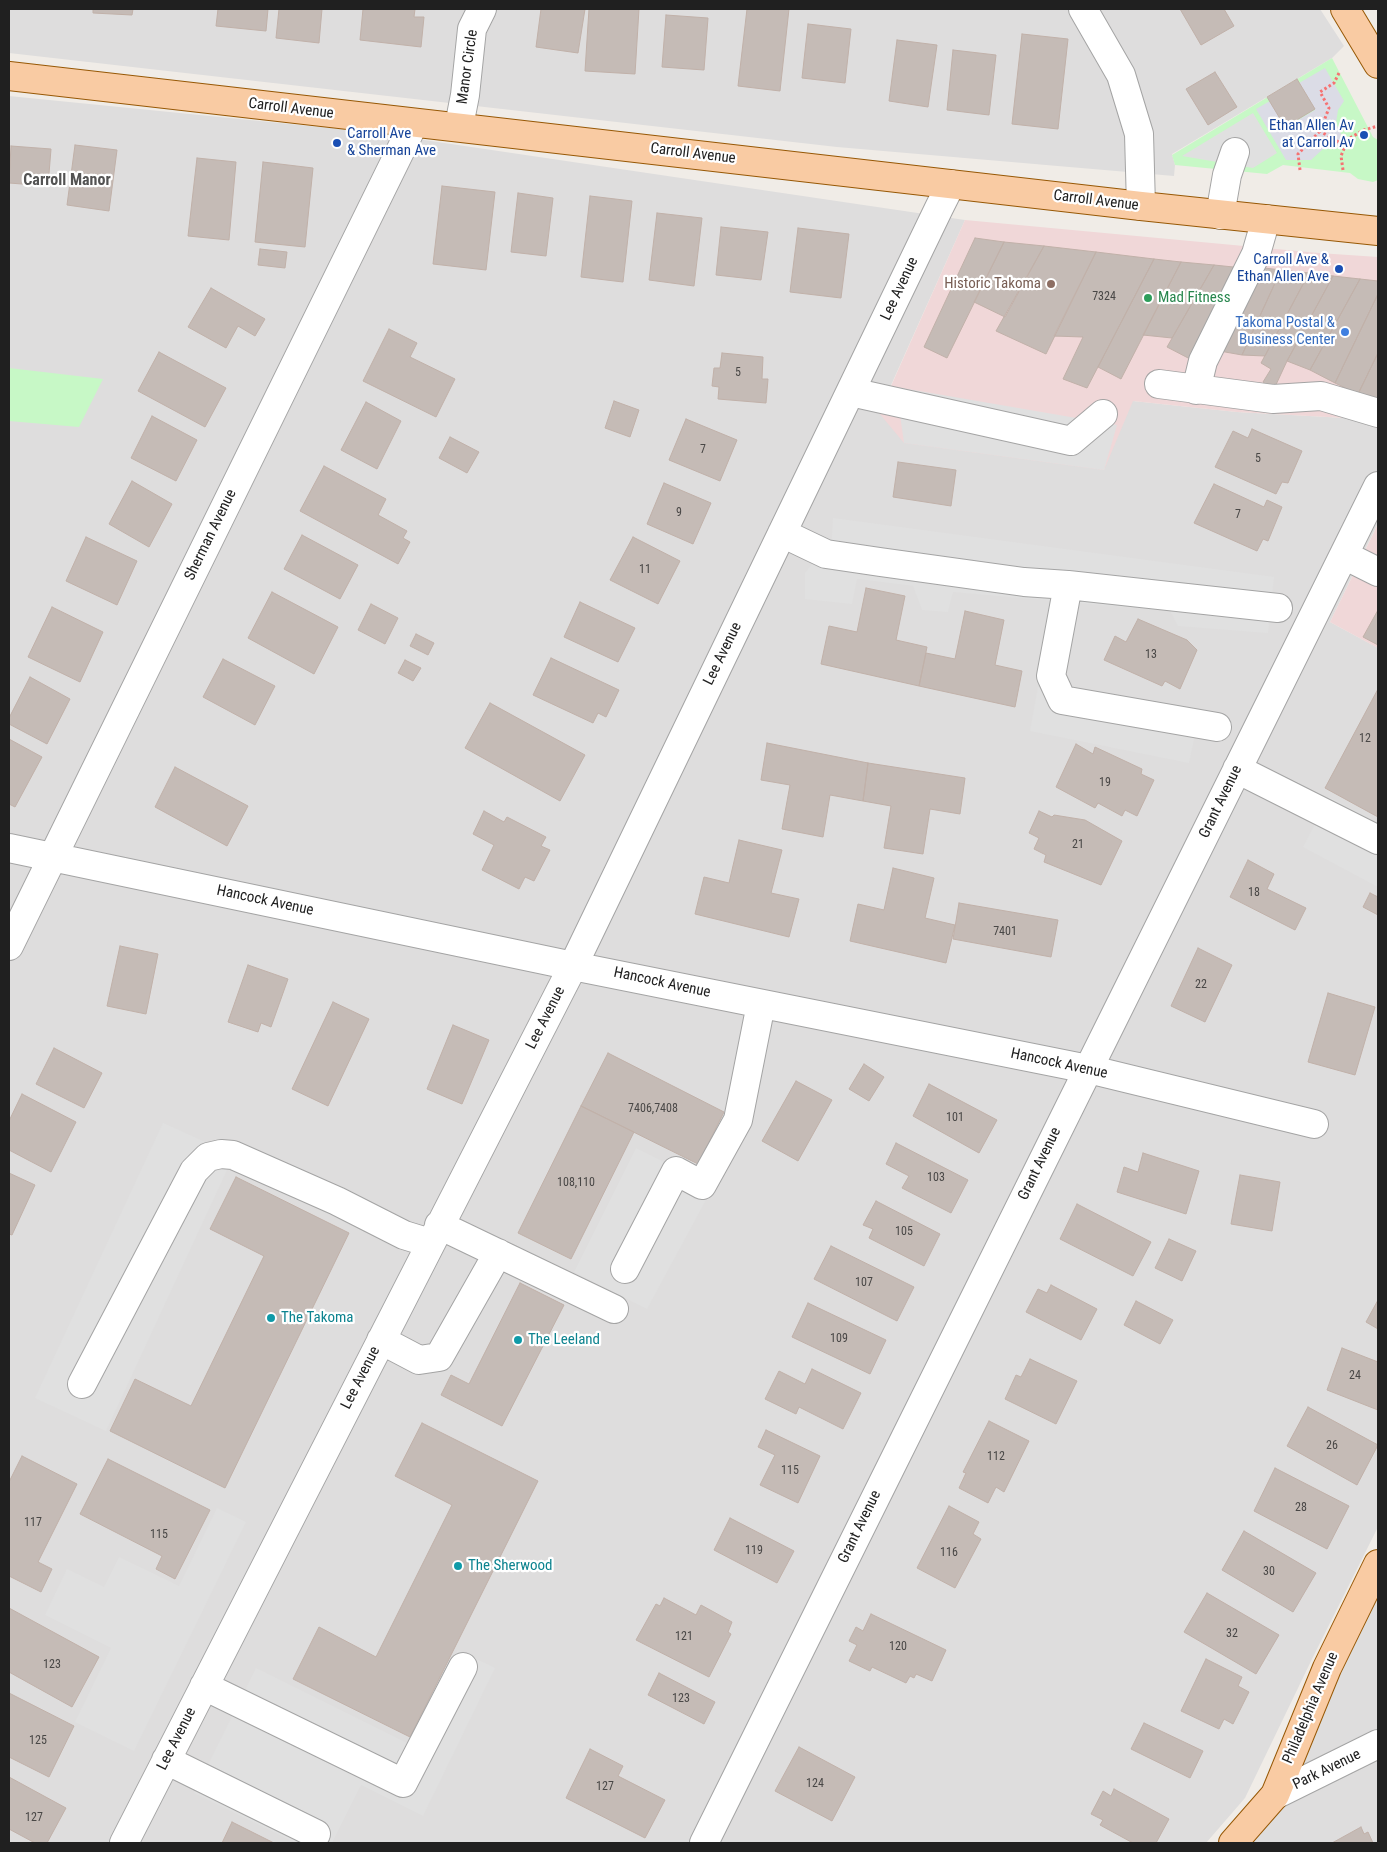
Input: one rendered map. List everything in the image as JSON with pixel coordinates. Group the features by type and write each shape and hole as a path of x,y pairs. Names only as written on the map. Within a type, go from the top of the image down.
{"main road":[{"path":"1345,9 1378,64"},
{"name":"Carroll Avenue","path":"9,76 414,123 459,126 1220,215 1378,231"},
{"name":"Philadelphia Avenue","path":"1233,1843 1275,1795 1326,1668 1378,1564"}],"street":[{"name":"Manor Circle","path":"459,126 465,95 472,29 482,9"},
{"path":"1083,9 1121,76 1139,134 1141,206"},
{"name":"Sherman Avenue","path":"9,946 414,123"},
{"path":"1220,215 1227,175 1235,152"},
{"name":"Lee Avenue","path":"124,1843 573,966 938,208 952,184"},
{"path":"1196,390 1203,361 1256,254 1266,220"},
{"path":"1159,384 1273,399 1321,396 1378,413"},
{"path":"851,392 1071,441 1103,414"},
{"name":"Grant Avenue","path":"704,1843 1344,555 1371,517 1378,486"},
{"path":"782,533 826,554 1024,582 1068,584 1278,608"},
{"path":"1344,555 1378,572"},
{"path":"1068,584 1051,676 1062,700 1217,727"},
{"path":"1238,769 1378,840"},
{"name":"Hancock Avenue","path":"9,848 573,966 1088,1069 1314,1124"},
{"path":"624,1269 676,1171 702,1185 738,1120 761,1004"},
{"path":"82,1384 194,1170 208,1158 221,1154 233,1155 337,1200 404,1235 435,1234 498,1254 614,1309"},
{"path":"381,1340 419,1360 439,1357 498,1254"},
{"path":"204,1686 403,1783 462,1667"},
{"name":"Park Avenue","path":"1275,1795 1378,1744"},
{"path":"166,1760 316,1834"}],"path":[{"path":"1300,170 1298,154 1320,131 1328,108 1320,92 1334,84 1339,73"},
{"path":"1343,170 1341,156 1348,139 1364,130 1378,126"},
{"path":"1320,131 1345,146"}],"shaded area":[{"path":"9,9 1320,9 1344,46 1332,58 1172,154 1175,165 1174,176 837,147 9,53"},
{"path":"1325,68 1344,101 1338,110 1336,123 1343,138 1339,147 1323,149 1311,160 1286,160 1256,109 1270,101 1286,127 1315,110 1299,83"},
{"path":"9,96 370,132 965,220 879,412 1133,401 1237,412 1364,419 1378,429 1378,523 1330,622 1378,648 1378,1527 1245,1798 1206,1843 9,1843"},
{"path":"1253,113 1277,153 1253,168 1182,156"},
{"path":"965,220 1378,257 1378,429 1364,419 1237,412 1133,401 1104,470 904,443 879,413"},
{"path":"896,387 1117,425 1104,470 904,443"},
{"path":"833,518 1274,577 1268,633 1178,626 1170,611 953,592 948,612 922,610 913,586 857,579 852,604 805,599 805,573 832,538"},
{"path":"1378,524 1378,648 1330,622"},
{"path":"1038,687 1198,720 1189,763 1030,731"},
{"path":"1329,797 1378,823 1378,887 1303,847"},
{"path":"163,1123 234,1155 106,1431 35,1398"},
{"path":"636,1148 713,1187 647,1309 574,1272"},
{"path":"217,1508 246,1522 134,1751 75,1722 111,1648 45,1615 67,1569 104,1587 119,1557 179,1586"},
{"path":"1378,1595 1378,1843 1250,1843 1318,1719"},
{"path":"458,1650 495,1668 423,1816 361,1785 332,1843 296,1843 194,1793 256,1668 411,1745"}],"green space":[{"path":"1332,58 1373,137 1378,140 1378,180 1373,182 1358,179 1350,173 1283,165 1267,174 1175,165 1172,155"},
{"path":"9,368 103,379 79,427 9,421"}],"building":[{"path":"93,9 133,9 132,15 93,13"},
{"path":"218,9 268,9 266,31 216,26"},
{"path":"279,9 322,9 319,43 276,38"},
{"path":"363,9 415,9 414,17 424,17 421,47 360,40"},
{"path":"541,9 585,9 578,53 536,47"},
{"path":"589,9 639,9 635,74 585,71"},
{"path":"747,9 789,9 780,91 738,86"},
{"path":"1180,9 1224,9 1234,26 1201,45"},
{"path":"666,15 708,18 704,70 662,67"},
{"path":"808,24 851,29 845,83 802,78"},
{"path":"1022,34 1068,39 1058,129 1012,124"},
{"path":"897,40 937,45 928,107 889,101"},
{"path":"953,50 996,55 989,115 947,110"},
{"path":"1215,72 1237,107 1208,125 1186,89"},
{"path":"1297,79 1315,109 1285,127 1267,97"},
{"path":"75,145 117,150 109,211 67,205"},
{"path":"11,146 51,149 48,186 9,183"},
{"path":"197,158 236,162 229,240 188,236"},
{"path":"263,162 313,168 305,247 255,242"},
{"path":"442,186 495,192 486,270 433,264"},
{"path":"518,193 553,198 546,256 511,252"},
{"path":"590,196 632,201 623,282 581,277"},
{"path":"657,213 702,218 694,286 649,280"},
{"path":"721,227 768,232 761,280 716,275"},
{"path":"798,228 849,234 841,298 790,292"},
{"path":"975,238 1004,242 947,358 924,347"},
{"path":"1004,242 1044,246 1005,317 974,302"},
{"name":"Historic Takoma","path":"1044,246 1096,252 1046,354 996,331"},
{"path":"260,249 287,252 285,268 258,265"},
{"path":"1096,252 1154,259 1087,388 1063,379 1083,337 1054,336"},
{"name":"Mad Fitness","path":"1154,259 1181,262 1121,379 1098,367"},
{"path":"1181,262 1214,265 1172,338 1143,335"},
{"path":"1214,265 1243,268 1192,360 1167,347"},
{"path":"1256,267 1281,270 1242,355 1214,350"},
{"path":"1281,270 1309,273 1265,356 1242,355"},
{"path":"1309,273 1333,276 1274,389 1263,382 1271,369 1261,363"},
{"path":"1333,276 1360,279 1310,370 1287,361"},
{"name":"Takoma Postal & Business Center","path":"1360,279 1378,281 1378,294 1335,383 1310,370"},
{"path":"211,288 265,319 255,336 238,326 226,348 188,327"},
{"path":"1378,294 1378,353 1358,394 1335,383"},
{"path":"389,329 417,343 410,357 455,379 436,417 363,381"},
{"path":"159,352 226,388 205,427 138,391"},
{"path":"722,353 763,357 762,379 768,379 766,403 718,399 719,387 712,386 714,368 720,368"},
{"path":"1378,353 1378,404 1358,394"},
{"path":"614,401 639,410 630,437 605,428"},
{"path":"366,402 401,421 377,469 341,450"},
{"path":"152,416 197,440 176,481 131,458"},
{"path":"686,419 737,440 720,481 669,460"},
{"path":"1252,429 1302,451 1288,483 1282,482 1276,494 1215,467 1233,431 1248,438"},
{"path":"450,437 479,452 467,473 439,458"},
{"path":"898,462 956,470 951,506 893,497"},
{"path":"324,466 386,499 378,515 407,531 403,538 410,542 398,564 300,511"},
{"path":"132,481 172,504 149,547 109,524"},
{"path":"664,483 711,503 693,544 647,524"},
{"path":"1214,484 1264,507 1267,500 1282,507 1268,541 1263,539 1257,551 1194,523"},
{"path":"302,535 358,565 340,599 284,569"},
{"path":"86,537 137,561 117,605 66,581"},
{"path":"633,537 680,561 658,604 610,580"},
{"path":"866,588 905,596 896,640 927,647 919,686 821,664 829,626 857,632"},
{"path":"272,592 338,627 314,674 248,638"},
{"path":"580,602 635,628 618,662 564,637"},
{"path":"371,604 398,618 385,644 358,630"},
{"path":"52,607 103,632 80,682 28,657"},
{"path":"1378,610 1378,645 1363,637"},
{"path":"965,611 1004,620 995,665 1022,671 1015,707 919,686 926,653 955,659"},
{"path":"1138,619 1187,640 1197,650 1180,689 1165,681 1162,686 1104,660 1115,636 1126,642"},
{"path":"416,634 434,643 428,655 410,646"},
{"path":"551,658 619,690 606,717 598,713 593,723 533,695"},
{"path":"223,659 275,686 255,725 203,697"},
{"path":"405,660 421,668 413,681 398,673"},
{"path":"30,677 70,699 47,744 9,724 9,718"},
{"path":"1378,689 1378,817 1325,788"},
{"path":"490,703 585,755 560,801 465,748"},
{"path":"9,739 42,757 15,807 9,804"},
{"path":"767,743 868,763 863,801 830,795 823,837 782,829 790,785 761,780"},
{"path":"1076,744 1093,754 1095,747 1142,769 1141,774 1154,780 1137,816 1125,810 1122,816 1098,803 1095,808 1056,787"},
{"path":"868,763 965,778 960,814 930,809 923,854 884,848 891,806 863,801"},
{"path":"175,767 248,806 227,846 155,807"},
{"path":"484,811 504,822 507,817 546,837 541,846 550,850 534,881 525,877 519,889 482,870 494,845 473,834"},
{"path":"1039,811 1052,817 1054,815 1085,820 1122,841 1101,885 1044,862 1046,855 1034,849 1039,838 1029,833"},
{"path":"739,840 782,850 771,893 799,899 789,937 695,914 704,877 729,883"},
{"path":"1248,860 1274,874 1267,889 1306,908 1295,930 1230,897"},
{"path":"893,868 934,878 925,918 955,925 946,963 850,941 858,904 884,910"},
{"path":"1370,893 1378,897 1378,915 1363,907"},
{"path":"959,903 1058,920 1051,957 953,939"},
{"path":"120,946 158,954 146,1014 107,1006"},
{"path":"1198,948 1232,965 1205,1022 1171,1006"},
{"path":"248,965 288,979 271,1027 261,1023 258,1032 228,1022"},
{"path":"1328,993 1375,1007 1355,1075 1308,1062"},
{"path":"333,1002 369,1019 328,1106 292,1089"},
{"path":"453,1025 489,1040 462,1104 427,1089"},
{"path":"54,1048 102,1073 84,1108 36,1084"},
{"path":"608,1053 724,1112 698,1164 581,1106"},
{"path":"864,1064 884,1077 869,1101 849,1089"},
{"path":"796,1081 832,1100 798,1161 762,1141"},
{"path":"929,1084 997,1120 979,1153 913,1116"},
{"path":"22,1094 76,1122 51,1172 9,1150 9,1121"},
{"path":"581,1106 634,1132 571,1259 518,1233"},
{"path":"896,1143 968,1180 951,1213 902,1188 909,1176 886,1164"},
{"path":"1143,1153 1199,1171 1186,1214 1117,1192 1124,1167 1138,1172"},
{"path":"9,1173 35,1185 12,1235 9,1234"},
{"path":"1240,1175 1280,1182 1272,1231 1231,1224"},
{"name":"The Takoma","path":"236,1177 349,1233 225,1488 110,1431 135,1379 191,1406 264,1256 210,1229"},
{"path":"876,1201 940,1234 924,1266 869,1238 873,1229 863,1225"},
{"path":"1077,1204 1151,1242 1133,1276 1060,1239"},
{"path":"1169,1239 1196,1251 1182,1281 1155,1268"},
{"path":"831,1246 914,1287 897,1321 814,1279"},
{"name":"The Leeland","path":"520,1283 564,1305 502,1426 441,1395 451,1375 469,1384"},
{"path":"1051,1285 1097,1309 1081,1340 1026,1312 1038,1289 1047,1293"},
{"path":"1378,1300 1378,1329 1366,1322"},
{"path":"1136,1301 1173,1320 1160,1344 1124,1325"},
{"path":"808,1303 886,1340 870,1374 792,1337"},
{"path":"1342,1348 1378,1362 1378,1410 1327,1390"},
{"path":"1030,1359 1077,1381 1056,1424 1005,1399 1016,1375 1021,1377"},
{"path":"812,1369 861,1393 843,1429 799,1407 796,1414 765,1399 779,1371 805,1384"},
{"path":"1308,1407 1378,1445 1357,1485 1287,1446"},
{"path":"989,1421 1029,1441 1004,1492 996,1487 988,1503 959,1488 966,1473 963,1472"},
{"name":"The Sherwood","path":"422,1423 538,1481 410,1737 293,1679 319,1627 376,1657 452,1505 395,1476"},
{"path":"766,1430 820,1456 798,1503 760,1485 775,1455 758,1447"},
{"path":"22,1456 77,1484 38,1562 52,1569 41,1592 9,1576 9,1482"},
{"path":"108,1459 210,1510 175,1579 156,1569 162,1556 80,1514"},
{"path":"1275,1468 1349,1506 1327,1549 1254,1511"},
{"path":"949,1506 979,1522 973,1534 981,1539 955,1588 917,1568"},
{"path":"730,1518 794,1551 777,1583 714,1550"},
{"path":"1244,1531 1316,1573 1293,1612 1222,1570"},
{"path":"1207,1593 1279,1635 1256,1674 1184,1632"},
{"path":"664,1598 696,1615 701,1605 732,1622 728,1632 731,1634 709,1677 636,1640 656,1604 660,1606"},
{"path":"9,1608 99,1657 72,1707 9,1672"},
{"path":"871,1614 946,1650 932,1681 916,1674 914,1678 910,1676 906,1683 872,1667 870,1671 849,1661 857,1645 849,1641 856,1627 863,1631"},
{"path":"1206,1659 1242,1677 1238,1686 1249,1692 1233,1724 1224,1719 1219,1729 1181,1711"},
{"path":"659,1673 715,1702 704,1724 648,1695"},
{"path":"9,1693 74,1726 49,1777 9,1757"},
{"path":"1144,1723 1203,1751 1190,1778 1131,1749"},
{"path":"799,1747 855,1777 832,1821 775,1791"},
{"path":"590,1749 623,1766 618,1776 665,1800 645,1838 566,1798"},
{"path":"9,1777 66,1808 47,1843 35,1843 9,1829"},
{"path":"1114,1789 1169,1819 1156,1843 1133,1843 1100,1825 1103,1820 1091,1814 1103,1791 1111,1796"},
{"path":"232,1822 274,1843 222,1843"},
{"path":"1361,1827 1364,1834 1368,1832 1373,1843 1332,1843"}],"place":[{"name":"Ethan Allen Av at Carroll Av","path":"1364,135"},
{"name":"Carroll Ave & Sherman Ave","path":"337,143"},
{"name":"Carroll Ave & Ethan Allen Ave","path":"1339,269"},
{"name":"Historic Takoma","path":"1051,284"},
{"name":"Mad Fitness","path":"1148,298"},
{"name":"Takoma Postal & Business Center","path":"1345,332"},
{"name":"The Takoma","path":"271,1318"},
{"name":"The Leeland","path":"518,1340"},
{"name":"The Sherwood","path":"458,1566"}],"district":[{"name":"Carroll Manor","path":"67,181"}]}
